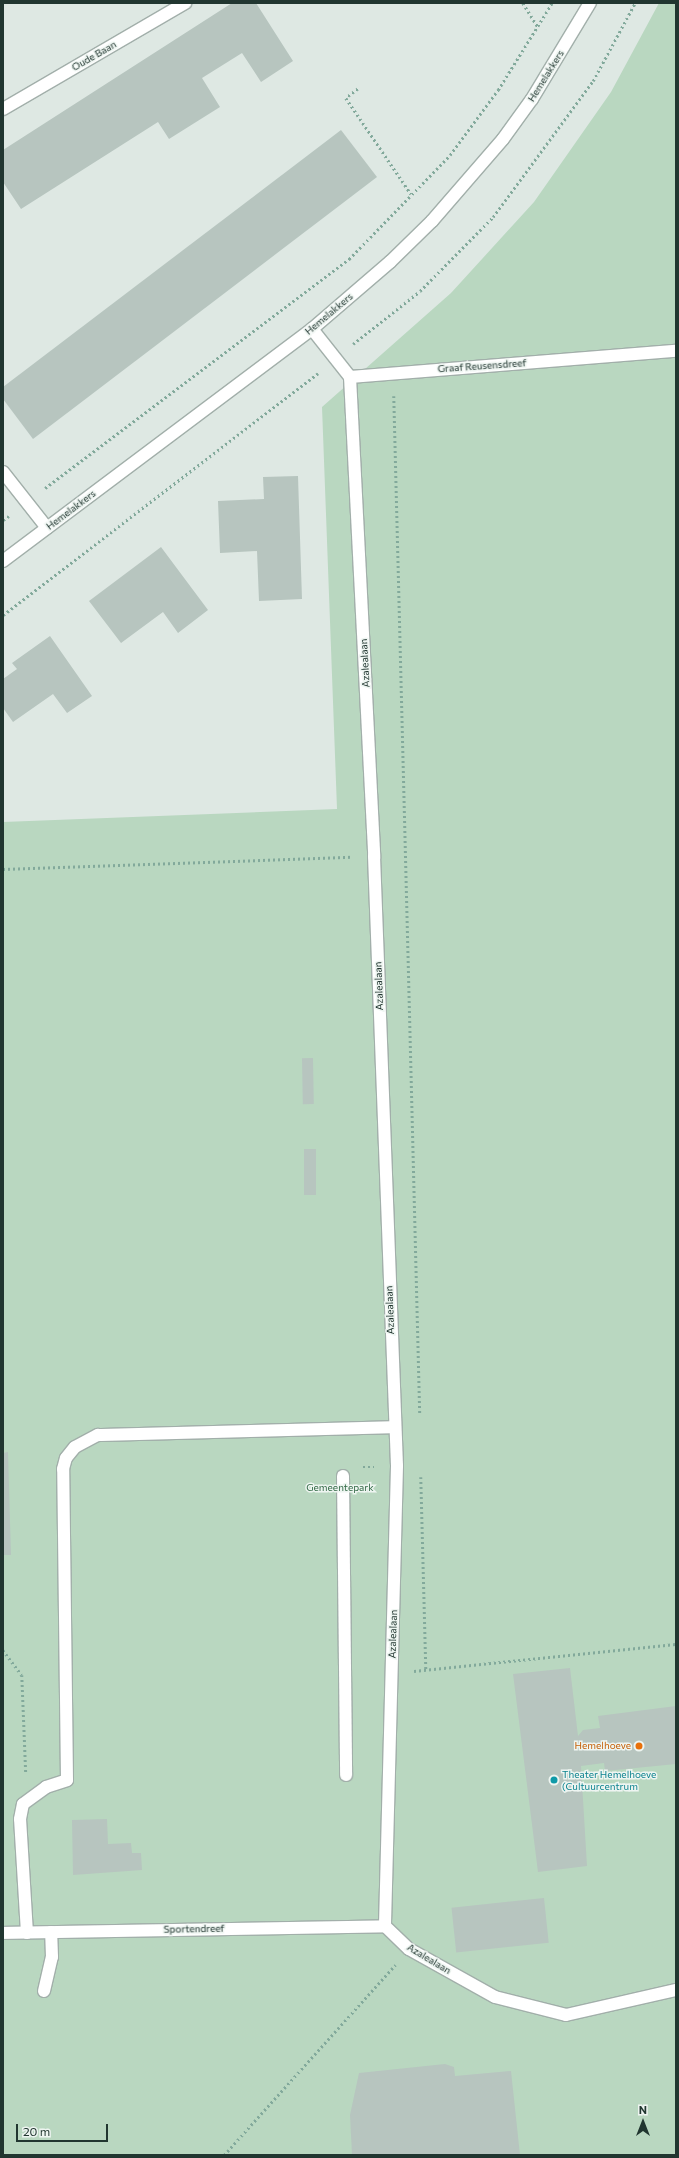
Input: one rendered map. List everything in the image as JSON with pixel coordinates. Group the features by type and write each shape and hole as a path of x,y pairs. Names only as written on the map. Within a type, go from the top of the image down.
{"street":[{"name":"Oude Baan","path":"3,108 184,3"},
{"name":"Hemelakkers","path":"3,561 312,329 390,262 469,180 532,99 590,3"},
{"path":"312,329 350,377"},
{"name":"Graaf Reusensdreef","path":"350,377 676,351"},
{"name":"Azalealaan","path":"350,377 374,856 394,1427 397,1466 385,1926 409,1949 495,1997 566,2015 676,1990"},
{"path":"3,472 47,528"},
{"path":"27,1933 20,1819 23,1804 32,1796 67,1780 63,1469 75,1447 98,1435 394,1427"},
{"path":"343,1476 346,1775"},
{"name":"Sportendreef","path":"3,1934 385,1926"},
{"path":"44,1991 52,1957 51,1932"}],"path":[{"path":"523,3 538,27"},
{"path":"3,520 349,259 450,155 538,27 552,3"},
{"path":"358,89 346,98 411,194"},
{"path":"394,373 420,1423"},
{"path":"3,869 374,856"},
{"path":"343,1476 343,1467 397,1466"},
{"path":"421,1471 426,1670"},
{"path":"392,1673 676,1644"},
{"path":"3,1650 22,1675 26,1777 32,1796"},
{"path":"224,2155 409,1949"}],"green space":[{"name":"Gemeentepark","path":"659,3 676,3 676,2155 3,2155 3,822 337,809 322,407 451,293 534,202 611,92"}],"building":[{"path":"232,3 256,3 293,61 261,82 242,53 202,78 220,107 169,139 158,122 21,209 3,182 3,150"},
{"path":"341,130 377,177 33,439 3,399 3,387"},
{"path":"298,476 302,599 259,601 257,551 220,553 218,501 264,499 263,477"},
{"path":"161,547 208,610 178,633 163,612 121,643 89,601"},
{"path":"50,636 92,696 67,713 53,694 13,722 3,708 3,679 17,669 12,663"},
{"path":"302,1058 313,1058 314,1104 303,1104"},
{"path":"304,1149 316,1149 316,1195 304,1195"},
{"path":"8,1452 11,1555 3,1555 3,1453"},
{"name":"Theater Hemelhoeve (Cultuurcentrum","path":"570,1668 578,1736 583,1730 600,1728 598,1716 676,1706 676,1764 605,1771 604,1763 581,1766 587,1866 538,1872 513,1674"},
{"path":"107,1819 108,1844 131,1843 132,1853 141,1853 142,1870 73,1875 72,1820"},
{"path":"544,1898 549,1943 456,1952 452,1908"},
{"path":"445,2064 454,2067 455,2076 511,2071 520,2155 352,2155 350,2115 359,2073"}],"place":[{"name":"Hemelhoeve","path":"639,1746"},
{"name":"Theater Hemelhoeve (Cultuurcentrum","path":"554,1780"}]}
